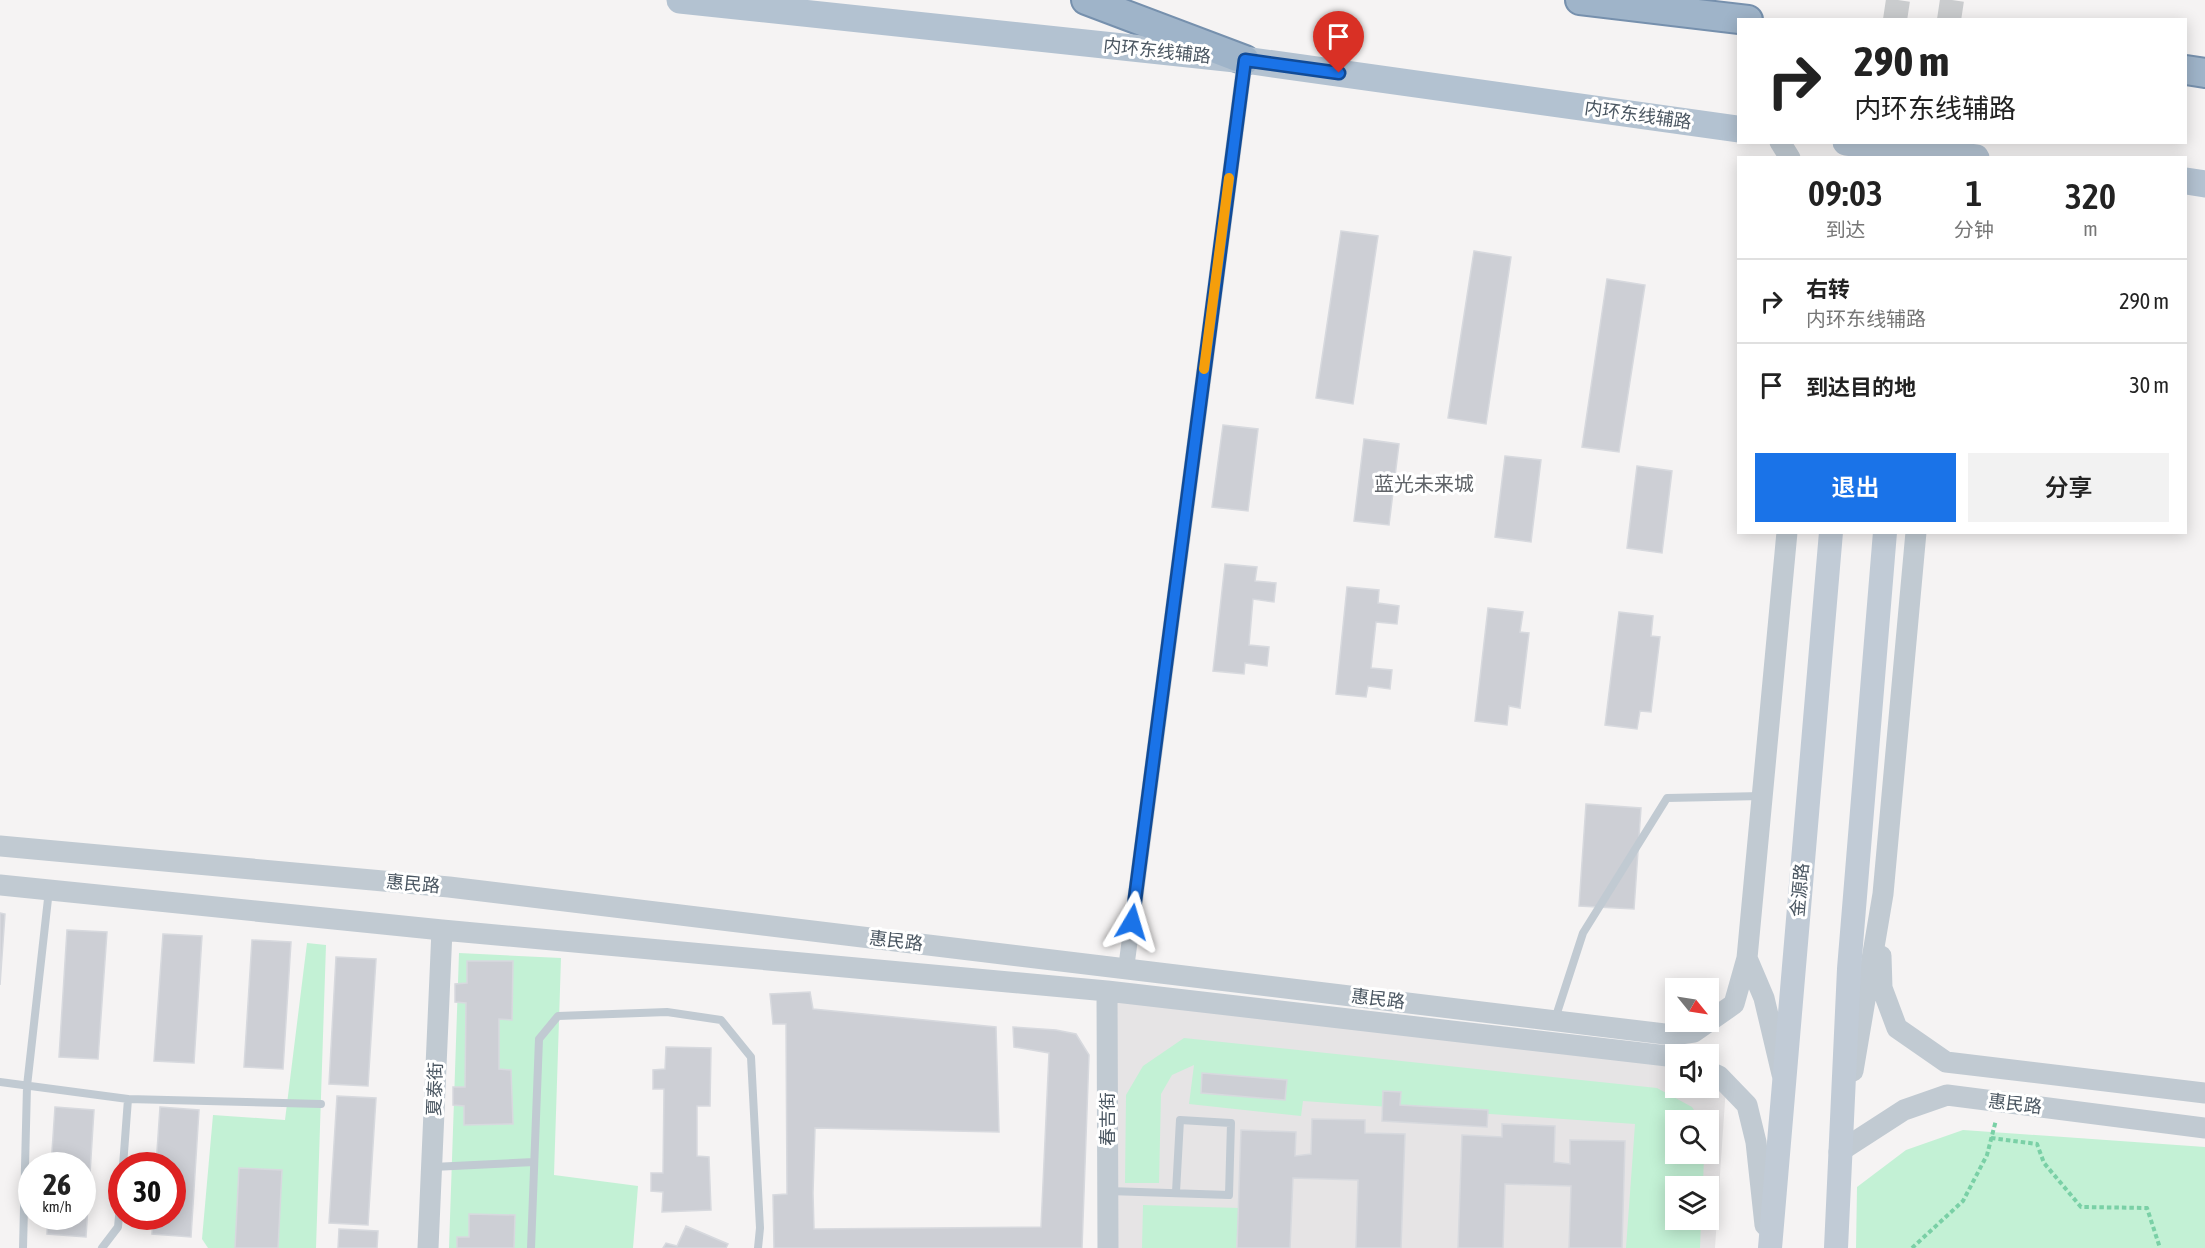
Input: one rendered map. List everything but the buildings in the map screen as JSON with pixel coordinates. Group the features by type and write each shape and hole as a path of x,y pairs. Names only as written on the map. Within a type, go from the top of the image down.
{"highway":[{"path":"1086,0 1245,60"},
{"path":"1580,0 1737,19"},
{"path":"2187,70 2205,73"}],"main road":[{"name":"内环东线辅路","path":"680,0 1245,60 1737,129"},
{"path":"1862,144 1960,156"},
{"path":"2187,182 2205,184"},
{"name":"金源路","path":"1769,1248 1830,534"},
{"path":"1836,1248 1849,969 1886,534"}],"street":[{"path":"1126,969 1245,60"},
{"path":"1783,1081 1764,999 1748,958 1787,534"},
{"path":"1839,1152 1880,908 1916,534"},
{"name":"惠民路","path":"0,846 449,887 1673,1035 1694,1032 1734,1004 1748,958"},
{"name":"惠民路","path":"0,885 442,930 1107,991 1665,1056"},
{"path":"1880,908 1882,988 1897,1028 1946,1062 2205,1093"},
{"name":"夏泰街","path":"428,1248 442,930"},
{"name":"春吉街","path":"1107,991 1108,1248"},
{"path":"1719,1076 1747,1105 1756,1142 1769,1248"},
{"name":"惠民路","path":"1839,1152 1904,1110 1947,1095 2205,1128"}],"lane":[{"path":"1555,1020 1583,933 1667,798 1763,796"},
{"path":"23,1248 27,1086 49,890"},
{"path":"531,1248 539,1039 558,1016 667,1012 721,1020 751,1057 760,1228 758,1248"},
{"path":"0,1082 128,1099 321,1104"},
{"path":"124,1152 128,1099"},
{"path":"1108,1191 1176,1192 1228,1196 1231,1123 1180,1120 1176,1192"},
{"path":"432,1167 534,1162"},
{"path":"102,1248 116,1230"}],"path":[{"path":"1912,1248 1963,1201 1987,1155 2001,1102"},
{"path":"1991,1138 2037,1144 2044,1163 2081,1207 2147,1208 2160,1248"}],"shaded area":[{"path":"1107,991 1665,1065 1665,1098 1719,1098 1719,1071 1727,1072 1719,1189 1719,1176 1665,1176 1665,1230 1716,1230 1715,1248 1108,1248"}],"green space":[{"path":"307,943 326,945 316,1248 208,1248 202,1239 213,1115 285,1120"},
{"path":"459,953 561,958 554,1175 638,1186 633,1248 449,1248"},
{"path":"1184,1038 1657,1088 1665,1092 1665,1098 1675,1098 1694,1110 1665,1110 1665,1164 1704,1164 1703,1176 1665,1176 1665,1230 1701,1230 1700,1248 1626,1248 1635,1124 1303,1101 1301,1116 1189,1104 1194,1065 1172,1075 1161,1094 1159,1183 1125,1183 1126,1095 1143,1066"},
{"path":"1963,1130 2205,1147 2205,1248 1856,1248 1857,1187 1906,1150"},
{"path":"1143,1205 1239,1208 1236,1248 1142,1248"}],"tunnel":[{"path":"1895,18 1898,0"},
{"path":"1949,18 1952,0"}],"slow traffic":[{"path":"1204,369 1229,178"}],"district":[{"name":"蓝光未来城","path":"1424,484"}],"route":[{"path":"1132,922 1245,60 1339,73"}]}
